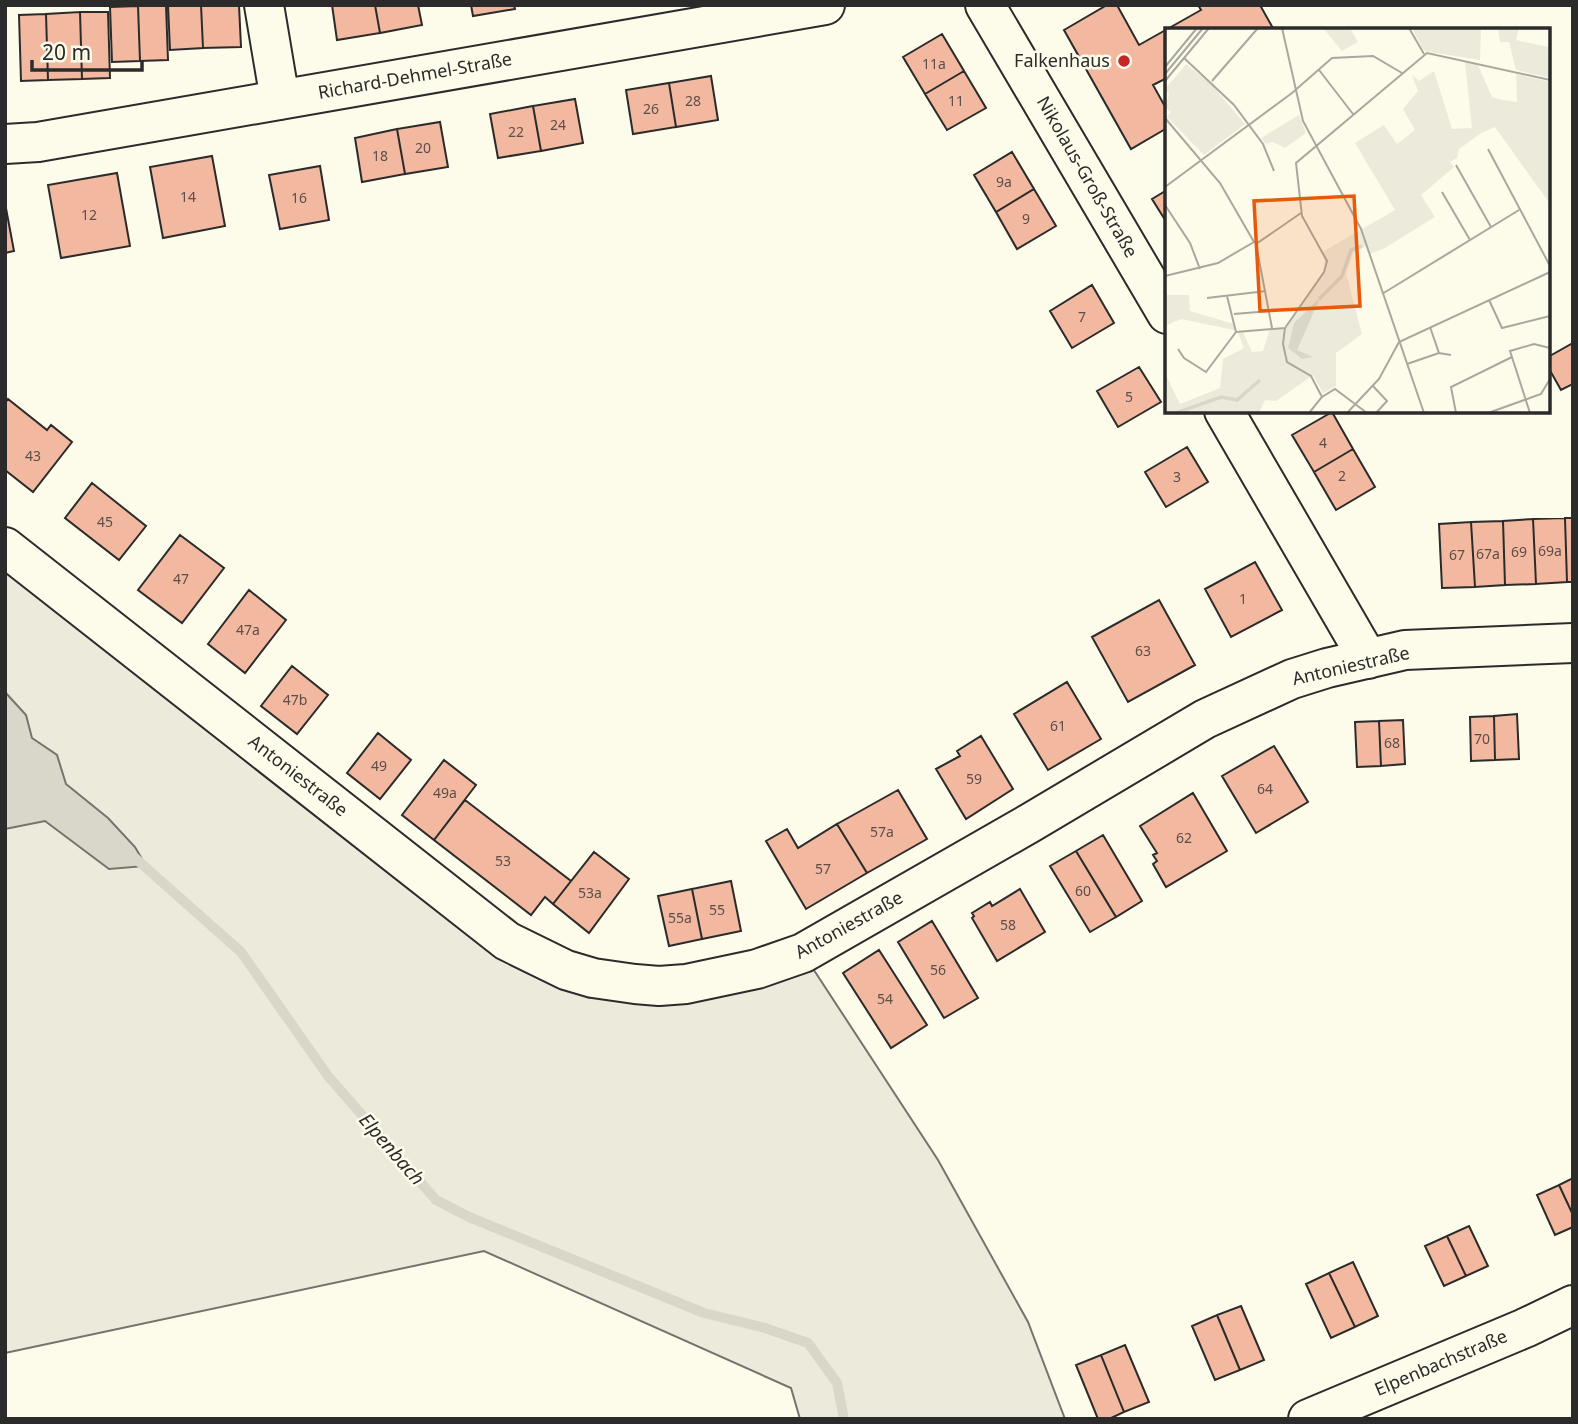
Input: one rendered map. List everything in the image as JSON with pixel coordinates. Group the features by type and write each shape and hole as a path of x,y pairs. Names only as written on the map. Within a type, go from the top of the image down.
{"street":[{"path":"264,5 280,100"},
{"name":"Richard-Dehmel-Straße","path":"5,144 38,142 825,5"},
{"name":"Nikolaus-Groß-Straße","path":"985,5 1165,311"},
{"path":"1225,413 1368,659"},
{"name":"Antoniestraße","path":"5,547 507,941 566,970 614,982 659,986 709,981 757,969 803,953 1205,719 1292,678 1405,650 1573,643"},
{"name":"Elpenbachstraße","path":"1308,1419 1525,1328 1573,1305"}],"shaded area":[{"path":"5,563 568,979 808,961 938,1160 1028,1322 1065,1419 800,1419 791,1388 484,1251 5,1353"},
{"path":"5,692 26,715 32,738 57,755 66,784 108,818 135,847 146,866 109,869 45,821 5,829"}],"building":[{"path":"166,5 168,60 140,61 138,6"},
{"path":"168,5 201,5 203,48 170,50"},
{"path":"201,5 239,5 241,47 203,48"},
{"path":"332,5 375,5 380,33 337,40"},
{"path":"375,5 418,5 422,25 380,33"},
{"path":"471,5 514,5 515,9 473,16"},
{"name":"Falkenhaus","path":"1107,5 1117,5 1139,45 1165,30 1165,79 1153,85 1165,106 1165,129 1131,149 1064,30"},
{"name":"Falkenhaus","path":"1198,5 1260,5 1273,28 1169,28 1201,10"},
{"path":"138,6 140,61 112,62 110,7"},
{"path":"80,12 82,79 48,80 46,14"},
{"path":"80,12 108,12 110,78 82,79"},
{"path":"46,14 48,80 21,81 19,15"},
{"path":"942,34 964,71 925,94 903,57"},
{"path":"964,71 986,108 947,130 925,94"},
{"path":"711,76 718,120 676,127 669,83"},
{"path":"669,83 676,127 633,134 626,90"},
{"path":"575,99 583,143 541,151 533,106"},
{"path":"533,106 541,151 498,158 490,114"},
{"path":"440,122 448,167 405,174 397,129"},
{"path":"397,129 405,174 362,182 355,138"},
{"path":"1012,152 1034,189 996,212 974,175"},
{"path":"212,156 225,226 163,238 150,167"},
{"path":"320,166 329,220 280,229 269,175"},
{"path":"117,173 130,246 61,258 48,185"},
{"path":"1034,189 1056,226 1017,249 996,212"},
{"path":"1165,191 1165,220 1152,199"},
{"path":"5,203 14,251 5,253"},
{"path":"1092,285 1114,323 1072,348 1050,311"},
{"path":"1573,343 1573,384 1561,390 1550,371 1550,356"},
{"path":"1139,367 1161,402 1118,427 1097,391"},
{"path":"8,399 47,430 51,425 72,442 33,492 5,470 5,403"},
{"path":"1333,413 1353,449 1314,472 1292,435"},
{"path":"1187,447 1208,482 1166,507 1145,472"},
{"path":"1353,449 1375,487 1336,510 1314,472"},
{"path":"92,483 146,526 119,560 65,518"},
{"path":"1565,518 1567,582 1536,584 1533,519"},
{"path":"1565,518 1573,518 1573,582 1567,582"},
{"path":"1533,519 1536,584 1505,585 1503,521"},
{"path":"1503,521 1505,585 1475,587 1471,522"},
{"path":"1471,522 1475,587 1442,588 1439,524"},
{"path":"180,535 224,568 182,623 138,590"},
{"path":"1255,562 1282,610 1231,637 1205,589"},
{"path":"249,590 286,620 245,673 208,644"},
{"path":"1159,600 1195,665 1128,702 1092,637"},
{"path":"292,666 328,695 297,734 261,706"},
{"path":"1067,682 1101,739 1048,770 1014,714"},
{"path":"1517,714 1519,759 1495,760 1494,716"},
{"path":"1494,716 1495,760 1471,761 1470,717"},
{"path":"1403,720 1405,764 1381,766 1379,721"},
{"path":"1379,721 1381,766 1357,767 1355,722"},
{"path":"378,733 411,760 380,799 347,773"},
{"path":"981,736 1013,789 966,819 936,769 960,756 957,751"},
{"path":"1274,746 1308,802 1256,833 1222,776"},
{"path":"444,760 476,785 434,840 402,815"},
{"path":"898,790 927,839 867,873 837,824"},
{"path":"1193,793 1227,851 1166,887 1153,864 1157,861 1153,855 1157,853 1140,826"},
{"path":"465,800 571,881 553,904 545,897 531,915 434,840"},
{"path":"837,824 867,873 806,909 766,841 787,829 798,848"},
{"path":"1103,835 1142,901 1116,917 1076,851"},
{"path":"1076,851 1116,917 1090,932 1050,866"},
{"path":"594,852 629,879 589,933 553,904"},
{"path":"731,881 741,931 702,939 692,889"},
{"path":"692,889 702,939 669,946 658,896"},
{"path":"1020,889 1045,932 997,961 972,918 972,913 990,902 992,906"},
{"path":"932,921 978,998 944,1018 898,942"},
{"path":"879,950 927,1025 891,1048 843,973"},
{"path":"1573,1178 1573,1215 1559,1185"},
{"path":"1559,1185 1573,1215 1573,1227 1555,1235 1537,1195"},
{"path":"1469,1226 1488,1266 1466,1276 1447,1236"},
{"path":"1447,1236 1466,1276 1444,1286 1425,1246"},
{"path":"1353,1262 1378,1316 1355,1327 1329,1273"},
{"path":"1329,1273 1355,1327 1331,1338 1306,1284"},
{"path":"1241,1306 1264,1360 1240,1370 1217,1315"},
{"path":"1217,1315 1240,1370 1215,1380 1192,1326"},
{"path":"1125,1345 1149,1402 1124,1412 1101,1355"},
{"path":"1101,1355 1124,1412 1109,1419 1098,1419 1076,1365"}],"waterway":[{"name":"Elpenbach","path":"135,858 241,952 328,1076 436,1200 469,1217 704,1313 765,1328 808,1343 837,1383 844,1419"}],"place":[{"name":"Falkenhaus","path":"1124,61"}]}
